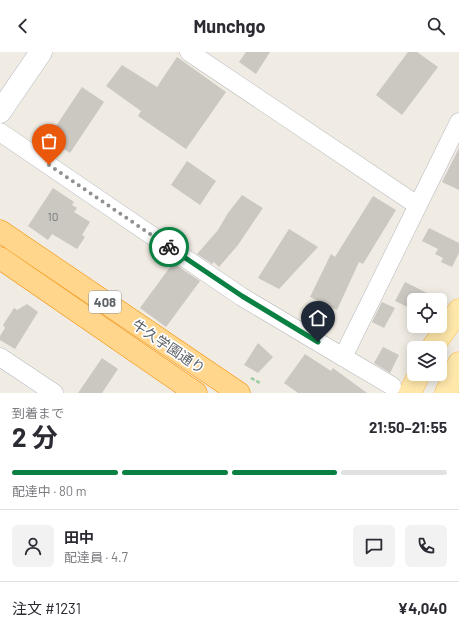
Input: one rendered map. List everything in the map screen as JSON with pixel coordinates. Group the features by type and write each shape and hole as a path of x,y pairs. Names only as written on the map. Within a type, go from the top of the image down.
{"highway":[{"name":"牛久学園通り","path":"0,231 239,393"},
{"name":"牛久学園通り","path":"0,258 196,393"}],"main road":[{"path":"437,341 459,310"},
{"path":"446,393 459,363"},
{"path":"401,389 411,381"}],"street":[{"path":"0,112 41,52"},
{"path":"189,52 417,205"},
{"path":"343,357 459,122"},
{"path":"0,132 242,296 343,357 401,389"},
{"path":"0,357 54,393"}],"building":[{"path":"246,52 270,52 256,74 239,62"},
{"path":"408,52 417,52 438,67 402,115 376,95"},
{"path":"177,57 226,92 186,149 138,116 141,111 106,86 122,65 157,87"},
{"path":"82,87 104,102 70,153 48,138"},
{"path":"459,148 459,190 442,182"},
{"path":"187,161 216,181 200,205 171,185"},
{"path":"53,188 74,202 72,205 77,208 74,212 90,222 82,235 85,237 77,249 52,234 48,240 28,226"},
{"path":"242,195 263,208 238,245 219,267 214,262 212,264 197,254 218,230 228,213"},
{"path":"373,196 396,210 363,264 359,262 337,310 310,297 331,254 335,257"},
{"path":"429,228 459,243 459,253 452,267 441,262 443,258 435,254 438,249 422,241"},
{"path":"289,229 318,247 279,289 258,278"},
{"path":"173,263 200,281 166,327 140,308"},
{"path":"405,282 427,293 407,293 407,307 395,301"},
{"path":"382,302 395,308 384,328 372,322"},
{"path":"27,304 38,312 15,349 0,340 0,336 5,328 3,325 14,308 17,310"},
{"path":"258,343 273,357 258,373 244,365"},
{"path":"383,347 399,355 390,373 374,363"},
{"path":"305,354 331,371 333,368 367,393 298,393 284,383"},
{"path":"102,358 118,369 102,393 78,393"}],"way so far":[{"path":"49,165 169,247"}],"route":[{"path":"169,247 242,296 318,342"}]}
